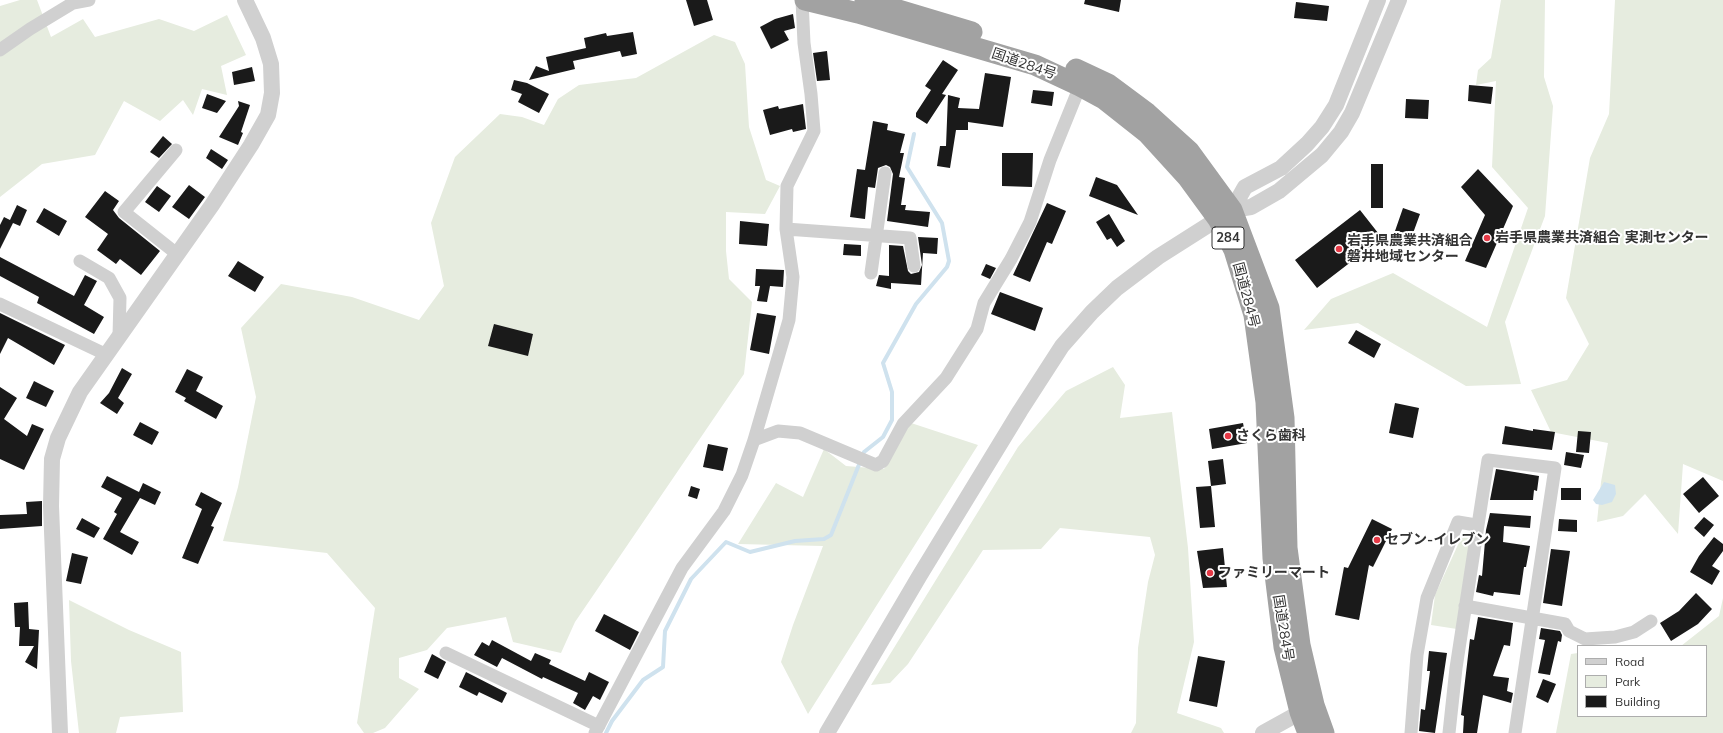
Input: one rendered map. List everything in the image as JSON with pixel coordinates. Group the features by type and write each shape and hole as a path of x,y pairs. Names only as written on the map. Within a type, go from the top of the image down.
{"highway":[{"name":"国道284号","path":"804,0 858,13 1035,65 1080,86 1104,99 1147,133 1188,178 1225,215"},
{"name":"国道284号","path":"865,0 1016,46 1066,64 1108,84 1147,113 1189,151 1225,215 1254,315 1266,402 1273,558 1284,647 1307,708 1324,733"},
{"name":"国道284号","path":"1307,708 1308,733"}],"street":[{"path":"0,50 30,29 73,3 89,0"},
{"path":"60,733 51,506 52,459 58,438 80,392 247,152 268,115 272,93 271,64 263,38 245,0"},
{"path":"446,653 597,730 682,568 724,512 742,475 754,440 789,320 793,277 786,229 787,186 814,131 804,43 804,0"},
{"path":"1225,215 1245,187 1281,168 1308,144 1322,127 1336,105 1378,0"},
{"path":"827,733 1020,411 1062,346 1092,312 1117,288 1158,257 1225,215 1251,207 1279,191 1316,160 1341,132 1352,113 1399,0"},
{"path":"754,440 778,431 800,433 876,465 883,461 903,424 946,378 977,329 984,302 1011,259 1030,222 1050,160 1080,86"},
{"path":"176,150 124,212 176,254"},
{"path":"871,273 875,235 885,173"},
{"path":"786,229 910,238 914,266"},
{"path":"80,261 109,278 120,298 119,336"},
{"path":"0,304 105,354"},
{"path":"1449,733 1476,525 1488,460 1554,468 1515,733"},
{"path":"1411,733 1417,655 1427,598 1458,522 1476,525"},
{"path":"1465,606 1565,624 1570,631 1585,638 1599,639 1634,632 1651,622"},
{"path":"1263,733 1307,708"}],"green space":[{"path":"20,0 37,0 51,37 83,19 95,37 159,19 194,31 227,15 246,55 221,66 227,95 202,89 193,115 183,100 160,121 124,101 95,155 42,164 0,197 0,6"},
{"path":"1501,0 1545,0 1544,77 1553,106 1545,216 1505,322 1521,384 1466,386 1358,323 1304,330 1331,299 1393,273 1487,327 1528,208 1492,167 1496,81 1476,85 1478,70 1491,58"},
{"path":"1615,0 1723,0 1723,481 1683,464 1678,534 1645,494 1623,516 1597,522 1601,482 1608,443 1551,432 1531,390 1567,380 1589,344 1566,298 1590,158 1609,114"},
{"path":"714,35 735,42 745,64 749,127 766,180 780,186 765,214 726,212 726,251 729,279 752,302 744,374 575,622 561,653 513,642 506,617 447,628 427,650 399,658 399,678 419,689 385,728 373,733 364,733 357,723 375,608 327,553 223,541 238,487 256,397 241,328 281,284 352,297 419,320 444,286 431,223 455,157 500,114 522,117 544,125 558,99 579,85 636,78"},
{"path":"1113,367 1125,385 1120,418 1172,412 1188,548 1194,642 1177,713 1221,728 1224,733 1131,733 1136,723 1138,648 1148,582 1155,555 1150,537 1060,528 1041,549 983,550 908,664 890,683 871,685 1018,447 1066,391"},
{"path":"908,422 978,445 808,714 781,662 793,625 823,546 738,544 776,483 803,497 824,449 846,466 884,469"},
{"path":"1462,536 1471,537 1457,629 1431,625 1435,595"},
{"path":"1723,598 1723,733 1556,733 1571,654 1577,653 1577,717 1707,717 1707,645 1682,645 1719,616"},
{"path":"69,600 129,630 181,652 183,712 120,717 116,733 79,733 71,661"}],"water":[{"path":"1604,482 1615,485 1616,494 1612,502 1602,505 1596,504 1593,500"}],"building":[{"path":"686,0 707,0 713,20 694,26"},
{"path":"1085,0 1121,0 1119,12 1084,4"},
{"path":"1296,2 1329,6 1327,21 1294,18"},
{"path":"793,14 795,28 784,31 789,40 771,49 760,27 775,19"},
{"path":"633,32 637,54 622,57 620,51 573,61 575,69 529,80 536,66 549,71 546,57 586,48 584,38 606,33 607,36"},
{"path":"827,51 830,80 817,81 813,53"},
{"path":"943,60 958,70 942,94 946,95 927,124 916,117 916,113 931,90 925,86"},
{"path":"252,67 255,81 234,85 232,72"},
{"path":"985,73 1011,77 1003,127 968,122 968,130 956,130 950,168 937,166 940,146 946,146 948,95 960,98 958,108 979,109"},
{"path":"514,80 527,83 549,94 539,113 518,102 522,94 511,90"},
{"path":"1469,85 1493,87 1491,104 1468,101"},
{"path":"1033,90 1054,92 1052,106 1031,103"},
{"path":"207,94 226,101 217,113 202,108"},
{"path":"1406,99 1429,100 1428,119 1405,118"},
{"path":"238,101 250,105 241,132 243,133 238,145 219,137 239,106"},
{"path":"803,104 806,129 793,132 792,129 770,135 763,110 778,106 779,109"},
{"path":"873,121 888,124 887,130 905,134 900,153 904,153 899,177 905,178 901,205 906,205 905,210 930,212 928,227 887,221 893,174 890,167 886,165 878,168 875,188 868,187 865,219 850,217 857,169 865,170"},
{"path":"163,136 172,144 159,158 150,152"},
{"path":"211,149 228,160 222,169 206,158"},
{"path":"1002,153 1033,153 1032,187 1002,186"},
{"path":"1371,164 1383,164 1383,208 1371,208"},
{"name":"岩手県農業共済組合 実測センター","path":"1478,169 1513,206 1486,268 1465,261 1485,215 1461,187"},
{"path":"1096,177 1117,185 1138,215 1089,196"},
{"path":"189,185 205,197 189,219 172,207"},
{"path":"157,186 171,196 159,212 145,202"},
{"path":"105,191 119,201 113,210 119,218 160,251 141,275 120,259 116,264 97,250 108,234 85,217"},
{"path":"1047,203 1066,211 1052,244 1047,242 1030,282 1013,275"},
{"path":"17,205 27,210 20,226 13,223 0,249 0,225 4,217 10,220"},
{"path":"44,208 67,221 59,236 36,222"},
{"path":"1403,208 1420,214 1412,236 1395,231"},
{"name":"岩手県農業共済組合 磐井地域センター","path":"1360,210 1382,238 1317,288 1295,260"},
{"path":"1109,214 1125,241 1117,247 1111,238 1107,240 1096,222"},
{"path":"740,221 769,224 767,246 739,244"},
{"path":"918,237 938,238 937,254 923,253 921,285 891,283 891,289 876,286 879,275 889,276 889,245 903,246 908,271 911,274 919,272 922,265"},
{"path":"844,244 861,245 861,256 843,255"},
{"path":"0,257 74,296 85,275 97,281 84,305 104,317 94,334 37,303 39,297 0,276"},
{"path":"238,261 264,277 255,292 228,276"},
{"path":"986,264 996,268 990,279 981,275"},
{"path":"756,269 784,270 783,287 770,286 767,302 757,301 760,286 755,286"},
{"path":"1000,292 1043,308 1035,331 991,314"},
{"path":"0,313 65,345 54,365 8,338 0,354"},
{"path":"757,313 776,316 769,354 750,350"},
{"path":"494,324 533,334 528,356 488,346"},
{"path":"1356,330 1381,344 1374,358 1348,343"},
{"path":"122,368 132,374 118,398 124,403 117,414 100,403 109,393"},
{"path":"187,369 203,377 196,391 223,406 216,419 184,401 186,398 175,392"},
{"path":"34,381 54,391 46,407 26,398"},
{"path":"0,387 17,398 4,419 27,436 32,424 44,429 24,470 0,459"},
{"path":"1395,403 1419,408 1413,438 1389,433"},
{"path":"140,422 159,432 152,445 133,435"},
{"name":"さくら歯科","path":"1243,423 1247,443 1212,449 1209,429"},
{"path":"1505,426 1533,431 1533,429 1555,432 1552,450 1502,444"},
{"path":"1578,431 1591,432 1589,453 1576,452"},
{"path":"708,444 728,448 723,471 703,467"},
{"path":"1566,452 1584,455 1581,468 1564,465"},
{"path":"1223,459 1226,484 1211,486 1208,461"},
{"path":"1496,469 1539,476 1537,491 1534,490 1533,500 1490,500"},
{"path":"107,476 139,492 143,483 161,492 155,505 140,498 120,532 139,542 132,555 103,539 117,514 114,512 122,498 101,487"},
{"path":"1703,477 1719,496 1699,513 1683,494"},
{"path":"691,486 700,489 697,499 688,496"},
{"path":"1211,486 1215,527 1200,528 1196,487"},
{"path":"1561,488 1581,488 1581,500 1561,500"},
{"path":"201,492 222,503 211,526 214,527 198,564 182,558 202,509 195,505"},
{"path":"42,501 42,526 0,529 0,515 27,514 26,502"},
{"path":"1490,513 1531,516 1530,528 1504,526 1503,542 1530,546 1526,567 1524,567 1520,595 1494,592 1493,596 1476,592 1479,575 1482,576 1486,530"},
{"path":"1704,517 1714,525 1704,537 1694,528"},
{"path":"82,518 100,528 94,538 76,529"},
{"path":"1372,519 1392,529 1373,567 1369,565 1359,620 1335,615 1344,567 1348,568"},
{"path":"1559,519 1577,520 1577,532 1558,531"},
{"path":"1714,537 1723,544 1723,551 1712,566 1720,571 1712,585 1690,572 1699,556"},
{"path":"1223,548 1227,587 1203,588 1197,551"},
{"path":"1551,549 1570,551 1562,606 1543,603"},
{"path":"72,553 88,557 81,584 66,581"},
{"path":"1696,593 1712,609 1698,624 1671,641 1660,623 1679,611"},
{"path":"28,602 29,629 39,630 37,669 25,662 34,646 19,646 20,627 15,627 14,603"},
{"path":"604,614 639,632 630,650 595,631"},
{"path":"1478,617 1513,623 1510,646 1504,645 1493,676 1509,678 1507,691 1513,693 1511,703 1483,695 1477,733 1463,733 1464,716 1461,715 1470,639 1474,640"},
{"path":"1541,628 1560,631 1562,635 1561,642 1558,641 1550,675 1538,673 1545,640 1539,639"},
{"path":"492,640 531,661 535,653 551,660 549,664 585,681 589,672 609,682 600,700 593,696 585,710 573,703 578,693 543,677 542,679 502,658 497,667 474,655 482,642 489,646"},
{"path":"1429,651 1447,653 1435,733 1419,731 1421,709 1425,710 1430,671 1427,671"},
{"path":"432,654 446,662 438,679 424,672"},
{"path":"1198,656 1225,661 1217,707 1189,701"},
{"path":"466,672 507,693 502,703 479,692 477,696 459,687"},
{"path":"1543,679 1556,684 1548,703 1536,697"}],"waterway":[{"path":"606,733 612,721 643,680 663,667 665,631 691,579 726,542 750,552 795,541 824,539 831,535 864,452 883,437 892,420 892,392 883,363 916,304 947,267 949,261 942,223 907,167 914,134"}],"place":[{"name":"岩手県農業共済組合 実測センター","path":"1487,238"},
{"name":"岩手県農業共済組合 磐井地域センター","path":"1339,249"},
{"name":"さくら歯科","path":"1228,436"},
{"name":"セブン-イレブン","path":"1377,540"},
{"name":"ファミリーマート","path":"1210,573"}]}
